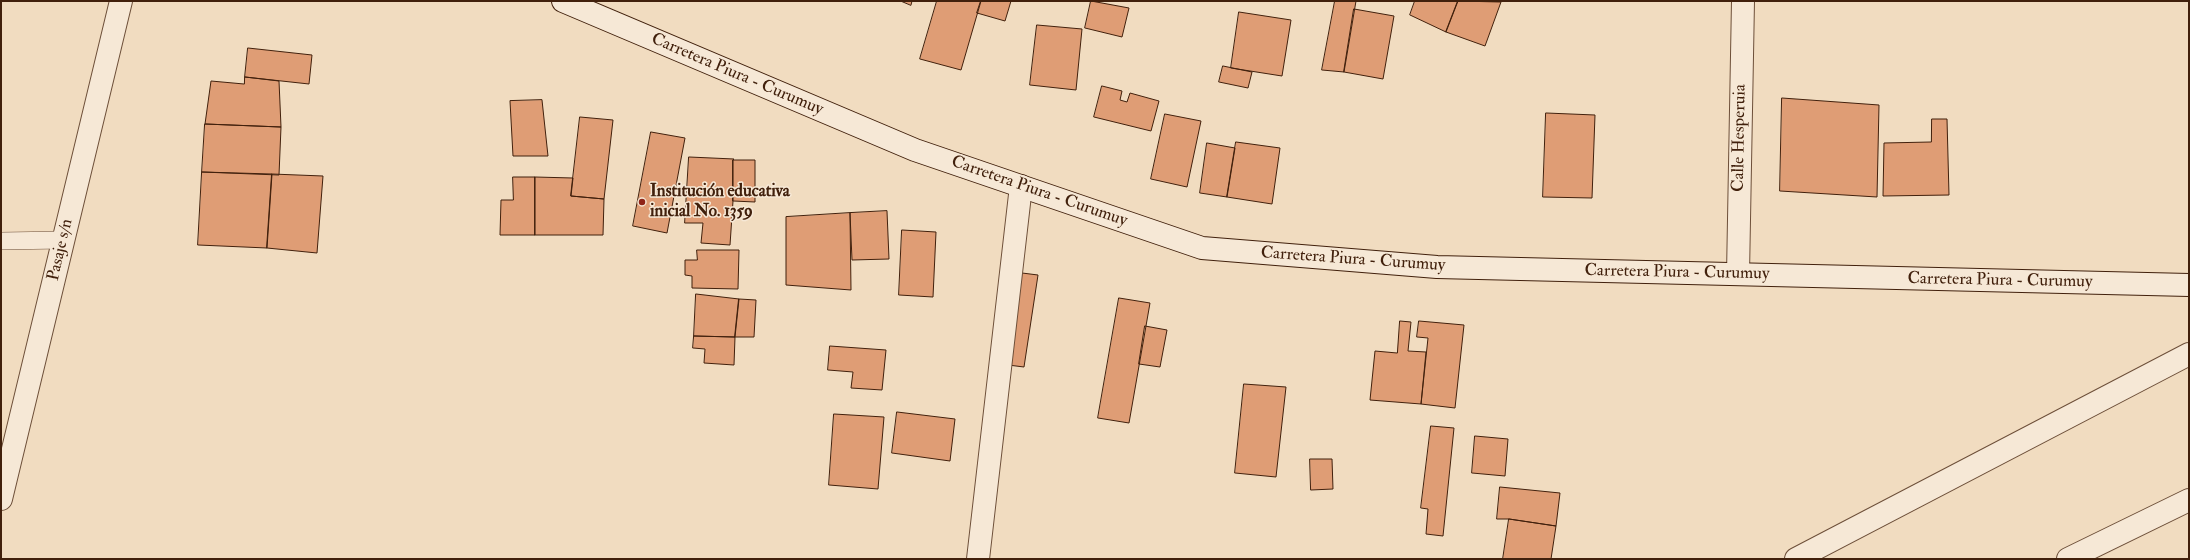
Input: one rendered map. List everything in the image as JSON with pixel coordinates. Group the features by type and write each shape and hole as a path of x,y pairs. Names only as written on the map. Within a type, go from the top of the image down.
{"street":[{"name":"Pasaje s/n","path":"1,499 121,1"},
{"name":"Carretera Piura - Curumuy","path":"564,1 915,150 1202,248 1437,267 2189,285"},
{"name":"Calle Hesperuia","path":"1738,274 1743,1"},
{"path":"978,559 1021,186"},
{"path":"1796,559 2189,354"},
{"path":"2068,559 2189,500"}],"lane":[{"path":"1,241 63,240"}],"building":[{"path":"901,1 912,1 911,5"},
{"path":"937,1 981,1 961,70 920,59"},
{"path":"981,1 1011,1 1005,21 977,13"},
{"path":"1091,1 1129,8 1122,37 1085,28"},
{"path":"1335,1 1356,1 1344,72 1322,70"},
{"path":"1415,1 1458,1 1446,32 1410,15"},
{"path":"1458,1 1501,2 1485,46 1446,32"},
{"path":"1354,9 1394,16 1383,79 1344,72"},
{"path":"1239,12 1291,20 1282,76 1231,68"},
{"path":"1037,25 1082,29 1076,90 1030,85"},
{"path":"248,48 312,55 309,84 245,77"},
{"path":"1223,66 1252,72 1248,88 1219,82"},
{"path":"245,77 279,81 281,127 205,124 211,81 244,84"},
{"path":"1102,86 1122,91 1120,100 1127,102 1130,93 1159,101 1151,131 1094,117"},
{"path":"1782,98 1879,105 1877,197 1780,191"},
{"path":"542,100 548,156 513,156 510,101"},
{"path":"1546,113 1595,115 1592,198 1543,197"},
{"path":"1165,114 1201,121 1187,187 1151,179"},
{"path":"580,117 613,120 604,199 571,196"},
{"path":"1932,119 1947,119 1949,195 1883,196 1884,143 1931,142"},
{"path":"205,124 281,127 279,175 202,172"},
{"path":"651,132 685,138 667,233 633,226"},
{"path":"1236,142 1280,148 1272,204 1227,197"},
{"path":"1207,143 1235,148 1227,197 1200,193"},
{"path":"689,157 734,159 730,245 701,243 703,223 685,223"},
{"path":"733,160 755,160 755,202 733,201"},
{"path":"202,172 272,174 267,248 198,245"},
{"path":"272,174 323,176 317,253 267,248"},
{"path":"513,177 535,177 535,235 500,235 501,200 513,200"},
{"path":"535,177 573,178 571,196 604,199 603,235 535,235"},
{"path":"887,211 889,259 852,260 850,213"},
{"path":"850,213 851,290 786,285 786,217"},
{"path":"902,230 936,232 933,297 899,295"},
{"path":"697,250 739,250 738,289 692,288 692,276 685,275 685,260 697,260"},
{"path":"1014,272 1038,275 1024,367 1000,364"},
{"path":"696,294 739,299 735,337 694,336"},
{"path":"1119,298 1150,303 1129,423 1098,418"},
{"path":"739,299 756,300 754,337 735,337"},
{"path":"1400,321 1411,322 1408,351 1426,352 1421,404 1370,400 1375,351 1397,353"},
{"path":"1419,321 1464,325 1455,408 1421,404 1428,338 1417,337"},
{"path":"1145,326 1167,330 1160,367 1139,364"},
{"path":"694,336 735,337 734,365 704,363 705,349 693,348"},
{"path":"830,346 886,350 882,390 851,388 853,372 828,370"},
{"path":"1244,384 1286,387 1276,477 1235,473"},
{"path":"897,412 955,419 950,461 892,453"},
{"path":"834,414 884,417 878,489 829,485"},
{"path":"1431,426 1454,428 1443,536 1426,534 1428,509 1421,508"},
{"path":"1475,436 1508,439 1505,476 1472,473"},
{"path":"1310,459 1332,459 1333,489 1311,490"},
{"path":"1500,487 1560,493 1556,526 1509,519 1497,519"},
{"path":"1509,519 1556,526 1551,559 1503,559"}],"place":[{"name":"Institución educativa inicial No. 1359","path":"642,202"}]}
